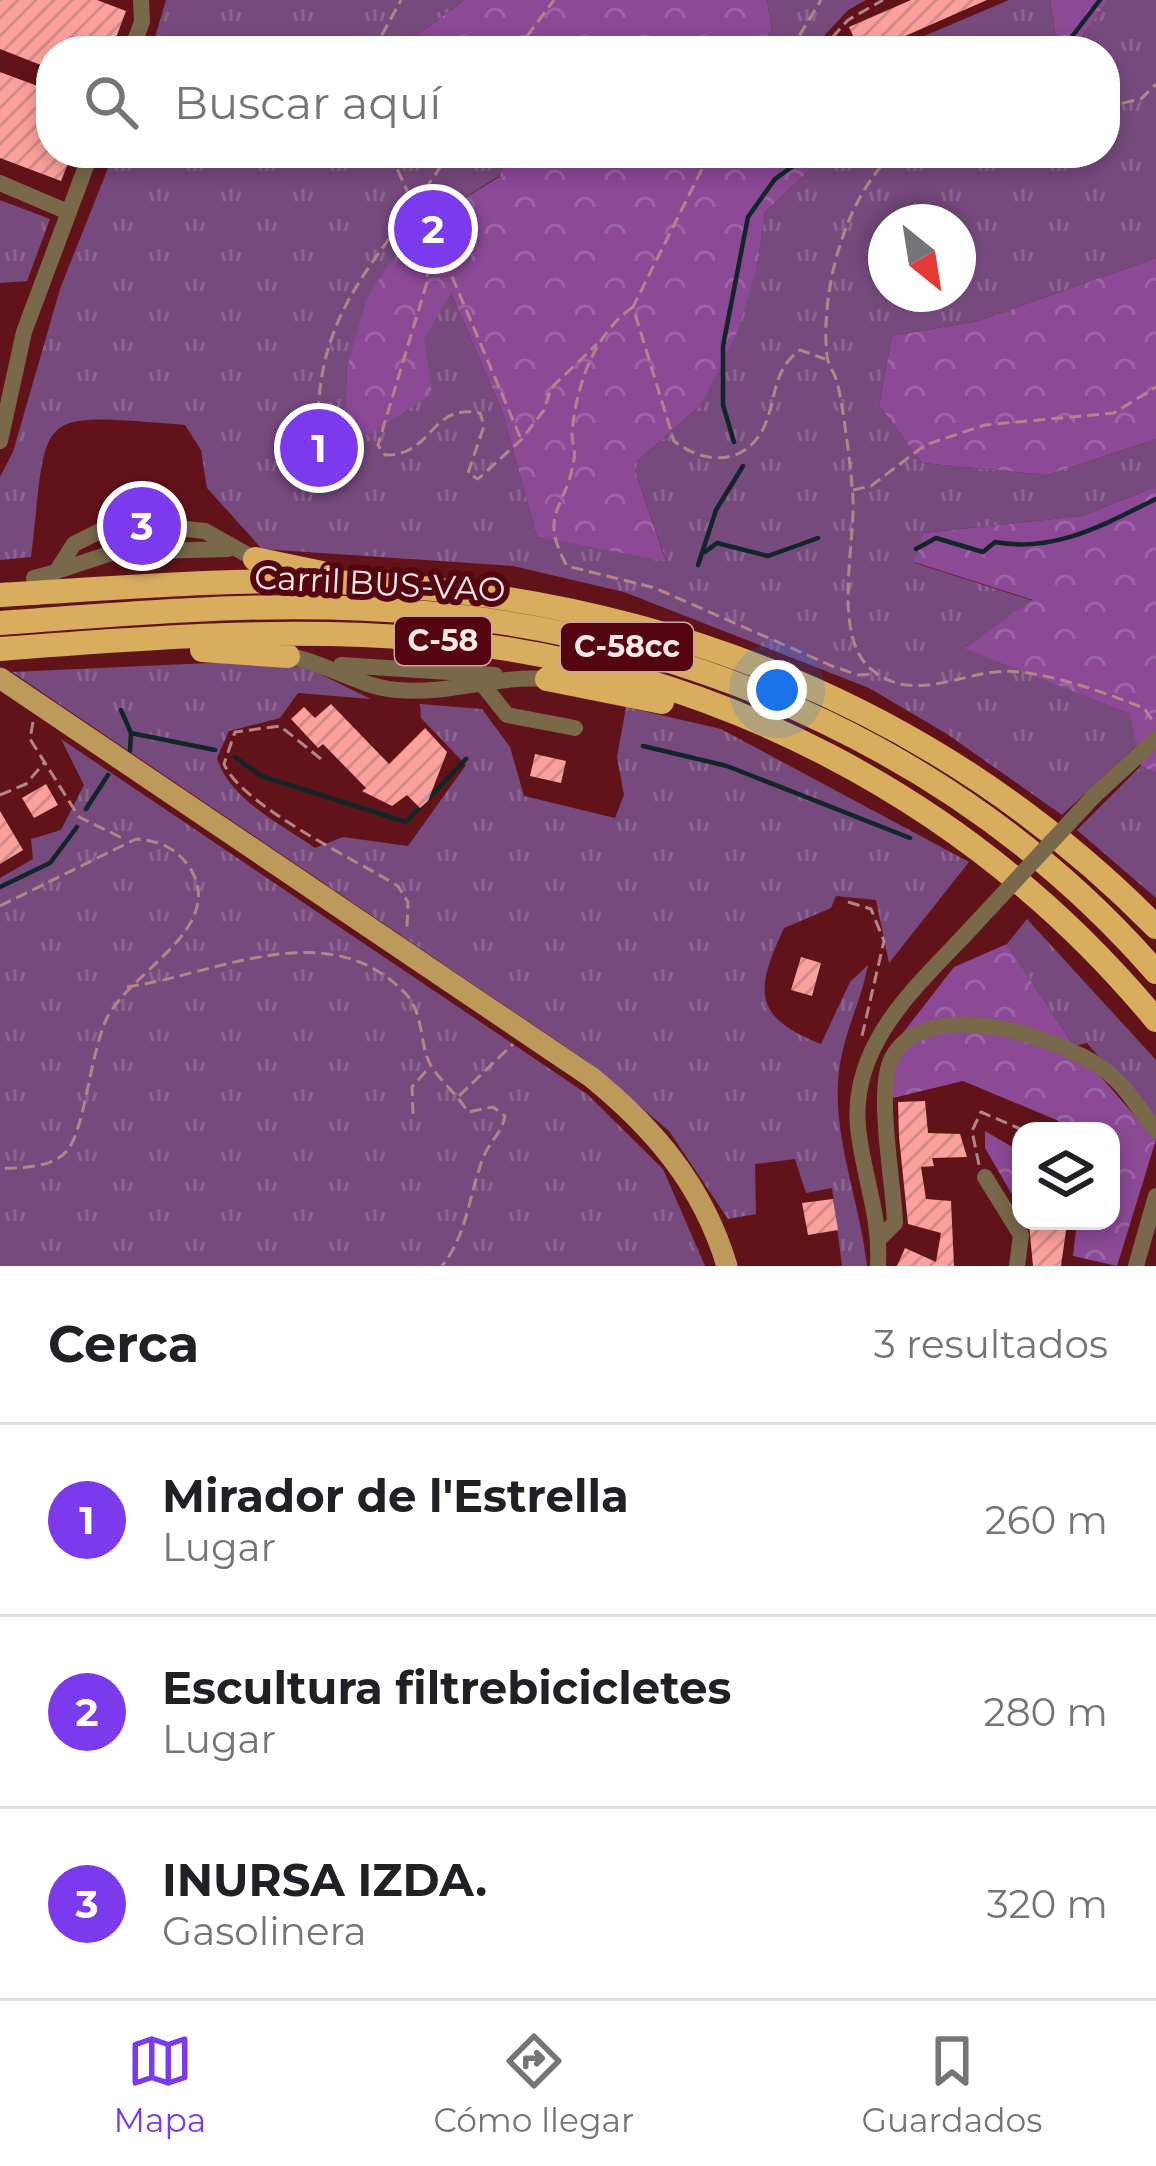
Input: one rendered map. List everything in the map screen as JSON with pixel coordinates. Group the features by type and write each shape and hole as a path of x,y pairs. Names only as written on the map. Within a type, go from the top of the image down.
{"highway":[{"path":"245,554 353,583"},
{"path":"0,580 45,575"},
{"name":"C-58","path":"0,596 232,582 353,583 542,603 638,624 768,666 951,758 1087,861 1156,927"},
{"name":"Carril BUS-VAO","path":"0,623 242,608 422,612 558,631 652,654 782,700 955,793 1054,871 1156,973"},
{"name":"C-58","path":"3,649 255,634 460,643 626,674 787,733 905,797 989,856 1066,923 1156,1020"},
{"path":"86,643 299,657"},
{"path":"547,679 787,733"}],"main road":[{"path":"0,678 393,942 630,1109 697,1192 727,1266"}],"street":[{"path":"137,36 142,22 141,0"},
{"path":"0,441 24,332 85,168"},
{"path":"0,183 68,212"},
{"path":"45,575 74,544 100,531 178,525 205,531 245,554"},
{"path":"299,657 358,669 547,679"},
{"path":"299,657 390,690 448,691 506,676"},
{"path":"483,685 507,715 574,728"},
{"path":"878,1266 880,1238 858,1126 867,1055 897,1010 976,923 1094,796 1156,740"},
{"path":"880,1238 895,1223 887,1084 892,1059 913,1034 942,1022 1041,1037 1104,1068 1156,1131"},
{"path":"985,1178 1021,1235 1017,1266"},
{"path":"1136,1266 1156,1196"}],"path":[{"path":"381,36 400,0"},
{"path":"527,36 554,0"},
{"path":"799,36 821,0"},
{"path":"834,36 848,20 883,0"},
{"path":"1120,104 1141,99 1156,84"},
{"path":"397,168 415,207"},
{"path":"319,449 325,344 365,266 425,194 440,168"},
{"path":"702,168 633,307 608,325 597,344 571,436 575,457 551,522 554,543 567,566 655,588 832,666 858,676 877,674"},
{"path":"880,168 846,222 827,359 838,383 852,490 848,596 861,659 877,674 909,687 1018,671 1144,708 1156,725"},
{"path":"425,194 430,225 427,283 378,445 385,455 416,448 444,416 460,410 480,413 484,426 468,473 478,479 522,439 544,410 551,388 597,344"},
{"path":"430,225 522,439"},
{"path":"633,307 674,441 711,460 753,444 766,424 785,361 800,350 827,359"},
{"path":"852,490 871,486 925,445 985,425 1114,413 1156,387"},
{"path":"0,1169 47,1164 69,1148 106,1018 128,987 189,926 199,906 200,884 186,862 159,841 126,840 79,817 30,739 40,704"},
{"path":"321,759 280,726 236,733 224,764 230,777 255,797 398,886 411,918 393,942"},
{"path":"0,795 26,784 45,762"},
{"path":"0,906 16,902 126,840"},
{"path":"848,902 871,909 884,941 864,1019 867,1055"},
{"path":"128,987 174,980 255,954 361,959 407,994 422,1020 430,1067 468,1112 493,1107 505,1115 502,1130 485,1152 457,1248 442,1266"},
{"path":"458,1097 518,1038"},
{"path":"413,1114 412,1087 430,1067"},
{"path":"985,1178 973,1150 972,1131 981,1112 1012,1125"}],"green space":[{"path":"166,0 464,0 417,36 155,36"},
{"path":"464,0 767,0 772,31 767,36 417,36"},
{"path":"767,0 866,0 848,10 824,36 767,36 772,31"},
{"path":"1009,0 1050,0 1056,36 924,36"},
{"path":"1050,0 1108,0 1083,36 1056,36"},
{"path":"1108,0 1156,0 1156,258 978,321 892,336 879,405 922,463 1047,475 1156,439 1156,487 1081,516 923,533 915,563 1034,601 965,647 1130,714 1145,738 1062,815 947,734 869,688 624,592 513,566 262,549 207,488 201,450 185,425 98,420 73,422 57,431 41,472 31,557 0,560 0,477 13,452 60,289 108,168 502,168 499,176 410,232 347,368 344,438 370,434 450,291 502,411 537,537 666,560 633,465 701,405 757,268 765,212 812,168 1120,168 1120,36 1083,36"},
{"path":"502,168 812,168 765,212 757,268 738,330 701,405 633,465 666,561 537,537 502,411 451,293 424,339 432,394 370,434 344,439 347,368 367,298 410,232 499,177"},
{"path":"0,200 50,219 27,281 0,283"},
{"path":"1156,258 1156,439 1047,475 922,463 879,405 892,336 978,321"},
{"path":"1156,487 1156,773 1141,766 1130,714 964,648 1033,600 914,562 923,533 1081,516"},
{"path":"253,661 308,668 371,699 298,693 280,718 229,731 217,758 244,798 315,848 343,837 408,846 466,765 421,718 420,704 482,709 510,747 524,796 615,818 624,795 617,757 626,707 721,729 969,862 889,963 876,900 836,896 831,908 784,928 768,968 765,985 771,1012 798,1034 821,1044 850,982 868,965 842,1052 838,1089 842,1139 867,1266 842,1266 832,1188 806,1193 795,1159 755,1164 756,1214 728,1219 669,1131 588,1062 12,672"},
{"path":"61,739 587,1094 663,1169 705,1266 0,1266 0,878 33,859 31,839 61,830 84,785"},
{"path":"1141,766 1156,773 1156,898 1077,830"},
{"path":"1027,919 1156,1060 1156,1122 1087,1043 1074,1046 1007,944"},
{"path":"1007,944 1074,1046 1156,1140 1117,1266 1073,1256 1076,1230 1120,1230 1120,1122 1059,1122 963,1081 893,1098 885,1056 954,967"},
{"path":"985,1131 1012,1147 1012,1194 985,1148"}],"building":[{"path":"0,0 97,0 126,11 117,36 36,36 36,63 0,49"},
{"path":"911,0 987,0 905,36 853,36 849,27"},
{"path":"0,72 36,85 36,168 66,168 61,181 0,158"},
{"path":"153,489 155,513 119,513 118,492"},
{"path":"331,704 389,764 425,728 447,752 428,801 420,808 407,795 392,806 362,791 366,788 323,744 318,748 291,719 304,707 315,718"},
{"path":"535,754 566,761 561,783 530,776"},
{"path":"46,784 58,805 34,818 22,798"},
{"path":"0,811 23,850 0,864"},
{"path":"801,957 821,963 812,996 791,990"},
{"path":"925,1101 928,1133 960,1134 967,1157 932,1158 934,1166 921,1167 926,1199 951,1201 954,1266 897,1266 905,1248 936,1262 941,1233 908,1224 898,1102"},
{"path":"833,1199 838,1230 808,1235 802,1203"},
{"path":"1030,1230 1066,1230 1061,1266 1033,1266"}],"waterway":[{"path":"1072,36 1100,0"},
{"path":"734,442 723,405 723,346 748,217 775,179 790,168"},
{"path":"698,565 716,510 743,466"},
{"path":"916,549 936,538 983,552 995,542 1058,540 1156,499"},
{"path":"705,552 717,543 768,556 818,538"},
{"path":"121,710 131,733 130,751"},
{"path":"131,733 215,750"},
{"path":"643,746 727,766 910,838"},
{"path":"235,757 261,776 406,822 466,759"},
{"path":"86,809 108,775"},
{"path":"0,887 50,863 77,827"}],"place":[{"name":"Escultura filtrebicicletes","path":"433,229"},
{"name":"Mirador de l'Estrella","path":"319,448"},
{"name":"INURSA IZDA.","path":"142,526"}]}
